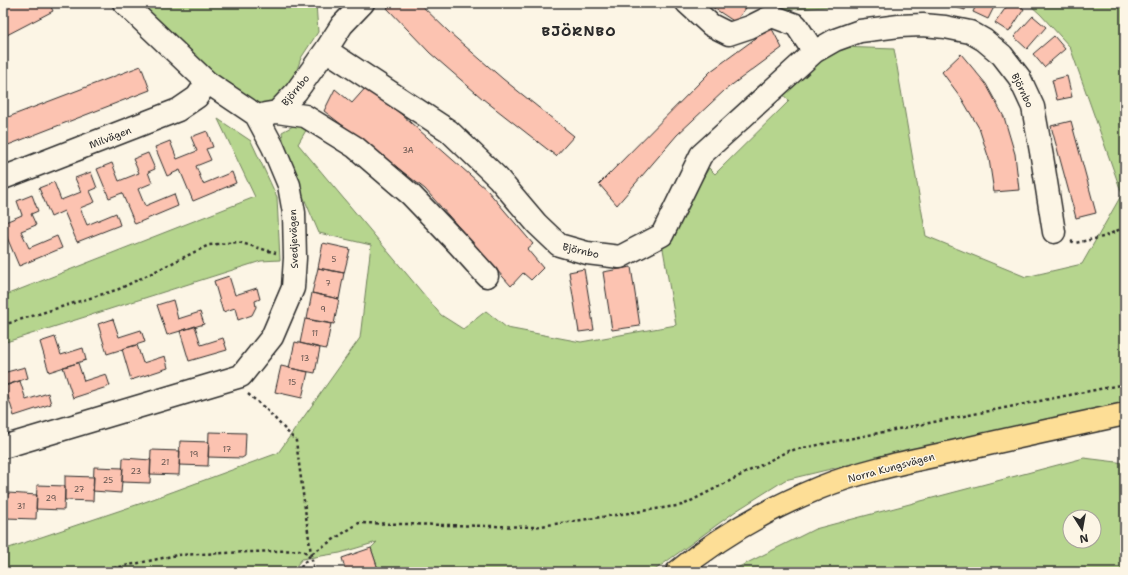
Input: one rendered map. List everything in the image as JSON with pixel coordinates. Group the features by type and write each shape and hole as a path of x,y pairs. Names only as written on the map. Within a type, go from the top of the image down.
{"main road":[{"name":"Norra Kungsvägen","path":"677,572 707,549 736,530 776,508 820,487 884,467 1125,414"}],"street":[{"name":"Svedjevägen","path":"124,3 206,82 266,114 305,116 355,147 411,195 487,276"},
{"name":"Björnbo","path":"266,114 296,92 342,25 363,3"},
{"path":"686,3 711,25 729,34 750,28 772,16 796,25 814,52"},
{"name":"Björnbo","path":"326,50 449,130 498,178 537,224 559,245 587,253 620,257 662,235 702,155 814,52 835,40 860,31 898,26 923,25 945,27 970,32 984,40 1002,55 1019,77 1033,107 1054,232"},
{"name":"Milvägen","path":"3,178 178,110 197,97 206,82"},
{"name":"Svedjevägen","path":"3,447 241,376 272,337 293,288 296,258 294,213 289,185 273,147 266,114"}],"path":[{"path":"1054,232 1075,243 1103,237 1125,227"},
{"path":"3,325 119,289 209,246 238,242 296,258"},
{"path":"231,378 266,409 296,442 310,554 314,572"},
{"path":"297,572 310,554 359,523 534,527 682,504 788,451 1125,384"},
{"path":"96,572 177,555 299,550 310,554"}],"green space":[{"path":"130,3 316,3 318,32 301,58 293,81 264,111 212,87"},
{"path":"772,3 888,3 778,10"},
{"path":"1028,3 1125,3 1125,404 906,451 785,480 736,511 652,572 379,572 371,548 377,542 340,553 302,559 291,572 3,572 3,550 142,503 278,453 360,338 371,245 319,233 285,154 282,132 293,126 308,127 298,144 441,315 463,329 486,311 507,328 581,342 676,325 662,243 709,168 715,174 789,101 779,90 841,47 894,49 926,236 1026,277 1082,264 1122,194 1070,47"},
{"path":"218,119 251,141 277,197 280,260 261,261 3,343 3,296 255,197"},
{"path":"1084,458 1125,463 1125,572 729,572 815,529"}],"building":[{"path":"13,3 49,3 53,11 3,37 3,9"},
{"path":"393,3 419,3 450,33 503,79 574,136 556,156 483,99 430,53 387,8"},
{"path":"706,3 740,3 746,8 735,22"},
{"path":"950,3 967,3 965,10 949,5"},
{"path":"977,3 996,3 988,19 973,12"},
{"path":"1009,3 1016,3 1024,9 1009,32 995,23"},
{"path":"1033,16 1046,27 1027,49 1014,37"},
{"path":"771,27 782,48 725,90 677,135 617,205 599,184 711,71"},
{"path":"1054,36 1065,49 1044,67 1033,54"},
{"path":"961,54 986,84 1004,117 1015,154 1019,190 994,192 989,159 979,128 962,99 942,72"},
{"path":"141,66 150,90 3,147 3,119"},
{"path":"1067,76 1072,97 1057,100 1052,80"},
{"path":"368,85 487,190 533,244 527,249 543,268 531,280 523,273 511,286 425,189 324,111 335,89 352,103"},
{"path":"1071,121 1096,213 1076,218 1051,126"},
{"path":"207,131 213,147 206,149 211,160 196,166 203,184 232,172 236,183 193,201 180,170 167,176 155,147 170,141 177,159 197,151 191,137"},
{"path":"148,153 155,169 148,172 152,183 138,189 145,206 174,194 178,206 135,224 122,193 109,198 97,169 112,163 119,181 139,173 133,159"},
{"path":"91,172 97,188 90,191 95,202 80,208 87,225 116,213 120,225 77,242 64,211 51,217 39,188 54,182 61,200 81,192 75,178"},
{"path":"32,195 38,211 31,214 36,225 21,231 29,248 57,236 62,248 19,266 6,235 3,236 3,223 22,215 17,201"},
{"path":"323,243 350,249 344,273 318,268"},
{"path":"631,267 640,326 612,330 603,272"},
{"path":"318,268 344,273 339,299 312,293"},
{"path":"584,269 594,330 579,332 569,272"},
{"path":"229,276 235,295 257,288 260,299 255,301 256,307 252,315 238,320 235,308 223,312 214,281"},
{"path":"312,293 339,299 334,324 307,319"},
{"path":"173,300 178,319 200,312 204,324 167,335 157,305"},
{"path":"113,319 119,337 141,330 145,342 107,354 98,324"},
{"path":"305,319 331,324 326,349 300,343"},
{"path":"195,326 201,345 223,338 227,350 189,361 180,331"},
{"path":"55,337 61,355 83,348 86,360 49,372 40,342"},
{"path":"295,342 320,348 315,373 289,368"},
{"path":"137,345 143,363 165,356 168,368 131,380 122,349"},
{"path":"78,363 84,381 106,374 110,386 73,398 63,367"},
{"path":"281,366 308,372 302,398 275,392"},
{"path":"25,367 28,378 3,386 3,373"},
{"path":"20,381 26,400 48,393 51,404 14,416 5,386"},
{"path":"209,432 246,433 245,456 242,458 208,457"},
{"path":"180,441 209,442 208,466 179,465"},
{"path":"151,450 180,451 179,475 150,474"},
{"path":"123,458 151,460 150,483 122,482"},
{"path":"94,467 123,468 121,493 93,491"},
{"path":"65,476 94,477 93,501 65,500"},
{"path":"37,485 65,486 64,510 36,509"},
{"path":"8,493 37,495 36,519 6,518"},
{"path":"3,504 7,504 6,528 3,528"},
{"path":"371,548 379,572 346,572 342,558"}],"district":[{"name":"BJÖRNBO","path":"579,31"}]}
